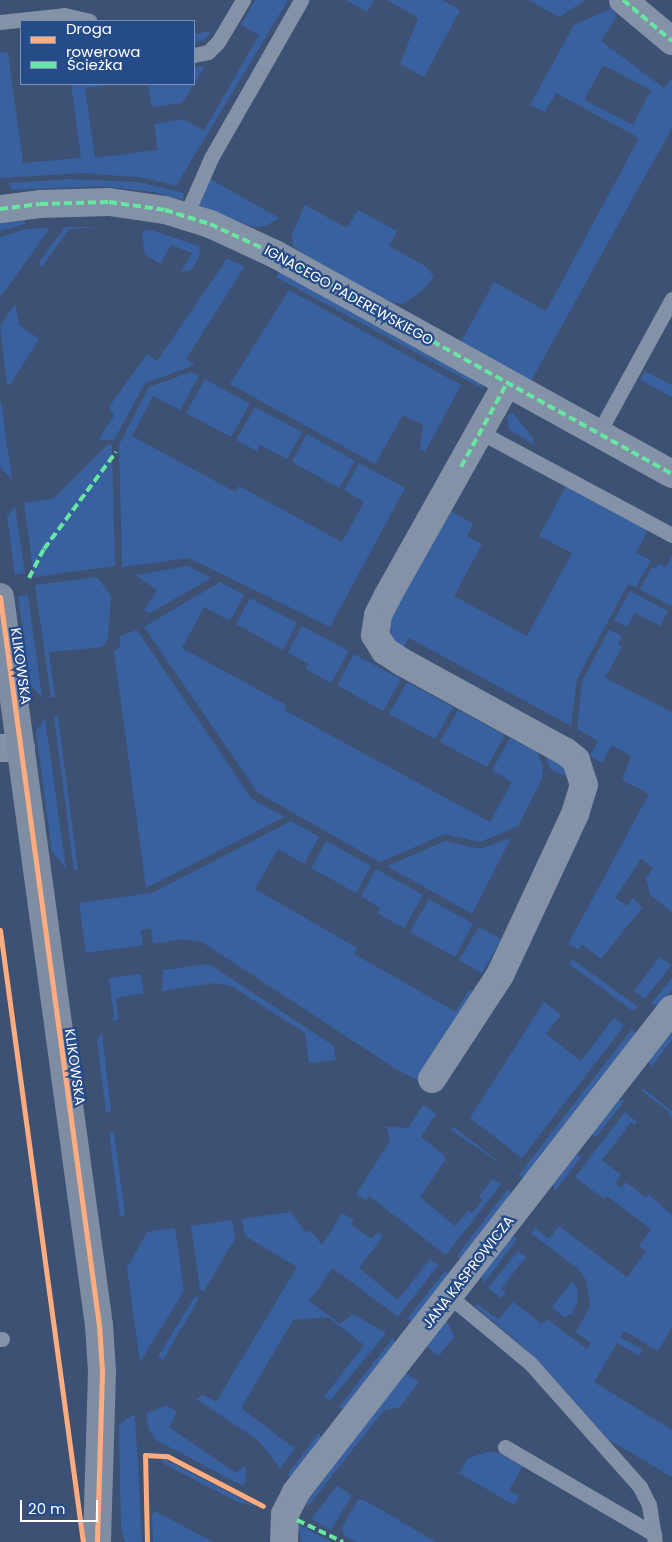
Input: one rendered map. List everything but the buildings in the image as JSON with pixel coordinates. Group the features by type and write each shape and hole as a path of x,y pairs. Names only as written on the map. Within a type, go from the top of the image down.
{"street":[{"path":"623,0 672,41"},
{"name":"IGNACEGO PADEREWSKIEGO","path":"0,209 60,202 109,202 186,215 275,254 672,474"},
{"path":"432,1079 504,967 575,814 584,785 576,760 566,752 402,662 385,651 375,635 378,615 387,596 507,383"},
{"name":"KLIKOWSKA","path":"0,598 10,748 99,1324 102,1372 97,1542"},
{"name":"JANA KASPROWICZA","path":"284,1542 285,1514 296,1492 672,1009"},
{"name":"KLIKOWSKA","path":"100,1479 114,1542"}],"lane":[{"path":"195,55 208,52 218,42 243,0"},
{"path":"186,215 211,158 301,0"},
{"path":"0,22 64,15 85,20"},
{"path":"598,434 672,299"},
{"path":"480,432 672,535"},
{"path":"449,1296 530,1363 589,1426 647,1498 655,1538"},
{"path":"505,1447 655,1538"}],"shaded area":[{"path":"255,0 288,0 176,186 145,178 84,173 0,178 0,53 8,52 23,163 81,158 71,85 110,85 85,88 95,158 158,150 154,124 184,119 204,131 259,35 241,25"},
{"path":"346,0 374,0 367,12"},
{"path":"387,0 442,0 460,10 424,77 400,64 418,18"},
{"path":"529,0 586,0 559,17"},
{"path":"612,8 617,16 601,41 664,88 672,78 672,128 531,381 461,342 494,282 546,311 639,138 556,93 545,112 530,105 574,25","holes":["603,65 651,90 633,125 584,100"]},
{"path":"211,31 206,39 195,43 195,34"},
{"path":"205,66 195,82 195,67"},
{"path":"148,85 193,85 182,103 152,107"},
{"path":"69,179 139,182 184,193 183,200 154,192 101,186 11,190 9,183"},
{"path":"210,179 279,218 266,226 253,227 198,205"},
{"path":"305,205 347,228 358,210 397,231 389,246 425,266 434,277 421,292 403,304 386,301 293,247 292,234"},
{"path":"25,217 25,224 0,231 0,222"},
{"path":"65,227 100,227 69,229 41,268 39,262"},
{"path":"50,228 0,298 0,237 26,229"},
{"path":"151,230 199,246 200,254 195,265 189,271 181,271 192,253 171,245 160,264 145,254 142,234 144,231"},
{"path":"227,259 245,266 186,359 195,365 145,383 114,440 101,440 99,438 114,416 109,407 147,354 157,361"},
{"path":"280,272 481,383 483,389 276,277"},
{"path":"289,290 461,385 425,452 420,449 423,425 403,415 375,464 230,384"},
{"path":"15,304 19,325 39,339 10,385 7,385 0,326"},
{"path":"645,371 672,385 672,397 640,380"},
{"path":"191,372 199,376 180,410 153,396 132,436 235,492 239,486 342,542 364,502 344,490 359,463 405,488 330,627 189,558 122,567 119,445 149,387"},
{"path":"205,379 250,404 231,437 186,413"},
{"path":"1,402 12,480 0,467"},
{"path":"255,407 302,432 287,459 260,445 257,451 236,440"},
{"path":"513,413 533,438 534,445 509,429 507,416"},
{"path":"307,434 355,461 339,488 292,462"},
{"path":"107,445 112,445 115,566 34,577 24,503 54,498"},
{"path":"567,485 649,528 636,553 651,560 636,587 628,584 577,679 571,726 409,638 403,648 395,641 388,626 444,507 473,524 467,536 482,544 454,596 527,636 572,553 539,536"},
{"path":"15,506 25,573 15,575 7,517"},
{"path":"672,556 672,607 640,589 652,567 656,569 658,563 666,567"},
{"path":"188,566 211,578 150,613 144,610 157,590 135,575"},
{"path":"97,577 111,596 108,639 102,647 49,652 55,697 51,697 35,585"},
{"path":"220,582 244,595 230,621 204,607 182,648 286,705 284,710 490,822 512,782 492,770 510,738 537,752 543,766 542,779 518,826 480,842 445,834 380,862 258,793 144,627"},
{"path":"630,591 668,611 660,626 635,613 627,627 614,620"},
{"path":"28,595 42,698 30,684 18,596"},
{"path":"250,598 297,623 283,650 236,624"},
{"path":"302,626 349,651 331,683 306,669 308,664 288,652"},
{"path":"137,630 252,799 284,817 146,888 114,652 120,646 120,636"},
{"path":"609,630 622,636 618,644 622,647 605,678 672,712 672,912 650,895 646,878 653,868 641,859 615,898 627,906 633,898 642,908 601,959 582,944 578,949 568,944 649,794 622,780 631,756 612,745 602,763 590,756 598,741 577,729 582,681"},
{"path":"354,654 401,679 383,711 337,685"},
{"path":"407,682 453,707 435,739 389,714"},
{"path":"458,710 505,735 487,767 440,742"},
{"path":"54,717 58,717 78,870 74,870"},
{"path":"45,718 66,869 52,851 36,731"},
{"path":"545,753 561,760 568,777 550,769"},
{"path":"291,821 319,837 304,864 278,849 255,889 357,948 354,954 456,1012 469,990 474,992 421,1082 396,1069 202,942 183,939 153,944 151,928 141,930 143,945 86,953 79,903 152,893"},
{"path":"511,838 472,914 387,866 445,841 480,849"},
{"path":"326,841 371,866 356,893 311,868"},
{"path":"376,869 423,895 404,928 377,913 380,908 361,896"},
{"path":"429,899 473,924 455,957 410,932"},
{"path":"479,927 501,939 482,973 459,960"},
{"path":"660,957 671,965 645,999 634,991"},
{"path":"572,959 638,1007 633,1011 569,964"},
{"path":"209,964 334,1046 336,1060 309,1063 305,1033 233,987 216,983 162,991 163,970"},
{"path":"141,974 144,993 116,998 118,1018 116,1021 112,1020 114,1016 109,978"},
{"path":"672,978 672,990 659,1006 651,1004"},
{"path":"544,1002 561,1015 546,1034 581,1061 614,1018 624,1026 522,1158 470,1118"},
{"path":"632,1029 637,1035 526,1178 518,1176"},
{"path":"672,1031 672,1040 651,1067 648,1058"},
{"path":"102,1033 111,1111 106,1113 97,1040"},
{"path":"644,1089 672,1111 672,1120 668,1111 642,1091"},
{"path":"615,1100 625,1100 596,1137 590,1133"},
{"path":"423,1105 436,1114 421,1137 444,1155 445,1160 420,1197 455,1226 468,1211 472,1213 483,1200 479,1196 493,1179 501,1184 446,1255 369,1196 366,1200 356,1194 390,1141 387,1127 408,1128"},
{"path":"625,1112 637,1122 635,1125 631,1122 602,1160 621,1175 615,1183 621,1188 626,1182 646,1198 649,1195 672,1215 672,1327 658,1351 624,1331 620,1337 643,1350 639,1356 617,1343 594,1382 672,1430 672,1477 608,1439 536,1358 475,1306 477,1304 499,1320 513,1302 542,1324 547,1319 587,1349 591,1343 576,1332 590,1306 586,1280 579,1270 531,1233 536,1228 549,1239 559,1226 627,1277 646,1252 639,1246 651,1229 607,1196 604,1199 575,1177"},
{"path":"454,1127 504,1166 451,1130"},
{"path":"109,1133 114,1133 125,1215 120,1216"},
{"path":"575,1152 581,1157 555,1191 552,1182"},
{"path":"508,1189 513,1196 463,1260 457,1256"},
{"path":"291,1212 306,1233 310,1230 322,1245 342,1213 354,1220 351,1225 372,1239 377,1233 383,1236 359,1268 398,1300 430,1259 438,1265 398,1317 333,1268 309,1301 340,1324 353,1314 386,1333 330,1401 324,1397 364,1345 328,1317 293,1320 241,1408 295,1449 280,1468 258,1440 196,1399 203,1395 216,1402 297,1267 245,1236 242,1219"},
{"path":"232,1220 235,1239 204,1291 200,1289 191,1226"},
{"path":"175,1228 184,1291 140,1362 127,1268 147,1232"},
{"path":"511,1235 517,1239 484,1283 480,1274"},
{"path":"518,1251 526,1257 501,1289 506,1293 501,1298 488,1288"},
{"path":"446,1270 450,1275 414,1322 407,1319"},
{"path":"572,1281 578,1289 577,1303 572,1314 564,1317 552,1307"},
{"path":"195,1296 199,1298 163,1360 158,1357"},
{"path":"446,1319 454,1337 439,1356 425,1345"},
{"path":"393,1338 396,1344 345,1411 339,1407"},
{"path":"405,1372 419,1382 400,1407 384,1410 309,1505 305,1504"},
{"path":"166,1405 177,1412 169,1427 236,1473 245,1466 246,1480 243,1486 156,1440 149,1430 146,1414"},
{"path":"131,1416 135,1416 142,1542 125,1542 121,1527 119,1425"},
{"path":"319,1433 322,1438 291,1477 287,1475"},
{"path":"488,1452 499,1453 523,1466 509,1490 519,1496 514,1505 459,1473 468,1458"},
{"path":"160,1459 164,1459 257,1507 238,1502 166,1465"},
{"path":"337,1486 352,1495 331,1530 311,1519"},
{"path":"358,1500 364,1500 436,1542 357,1542 344,1536 342,1527"},
{"path":"155,1511 213,1542 153,1542 152,1514"},
{"path":"297,1524 332,1542 302,1542"}],"marked path":[{"path":"623,0 672,41"},
{"path":"0,209 40,204 109,202 165,210 210,224 275,254 672,474"},
{"path":"461,467 507,383"},
{"path":"29,578 44,549 116,452"},
{"path":"297,1520 343,1542"}],"cycle path":[{"path":"0,597 99,1325 102,1372 97,1542"},
{"path":"0,930 83,1542"},
{"path":"147,1542 145,1455 167,1456 263,1506"}]}
